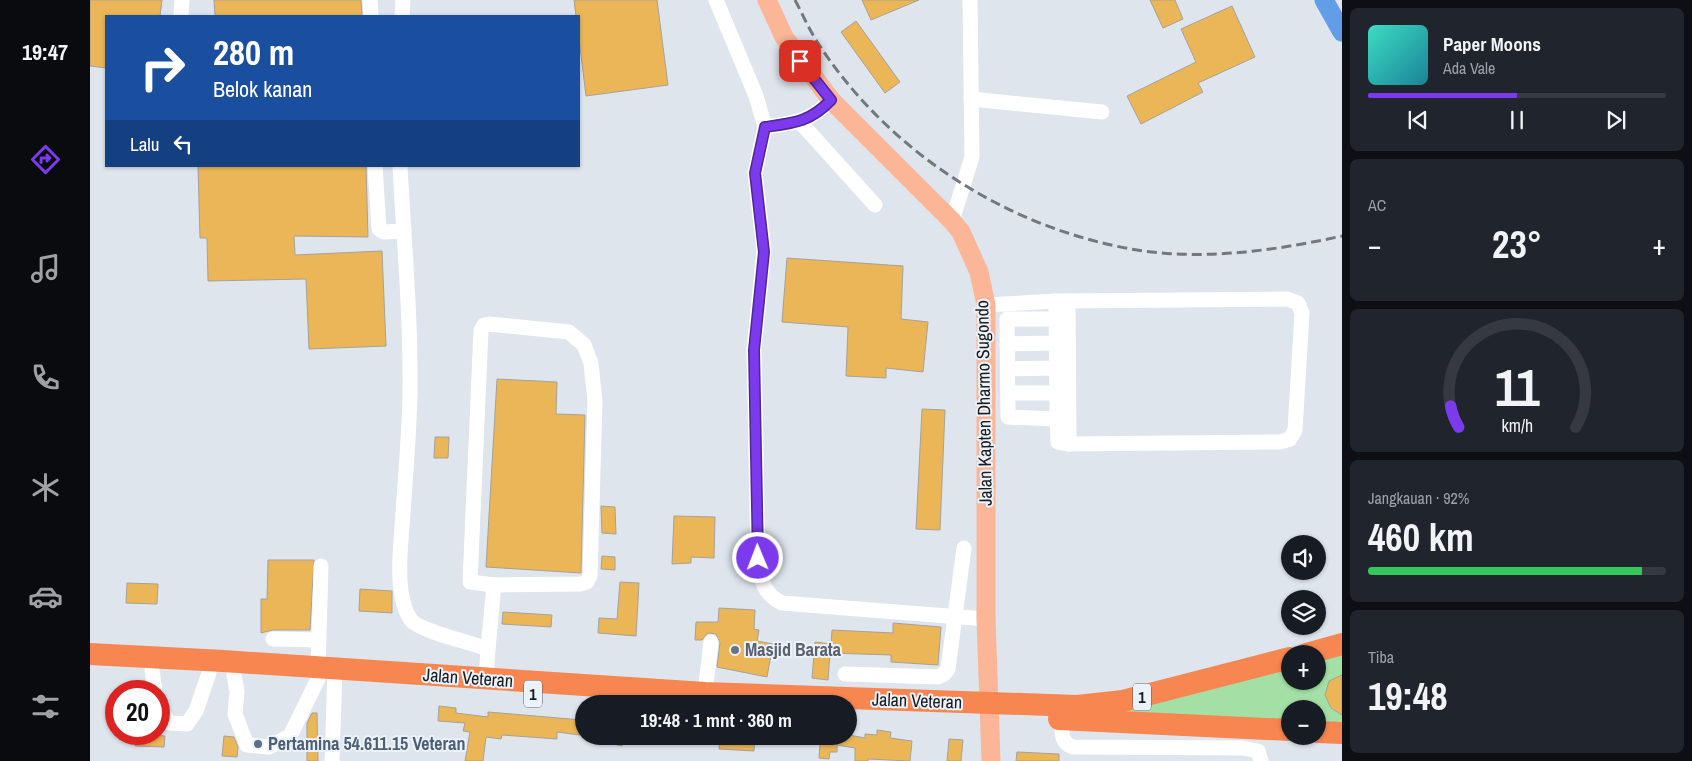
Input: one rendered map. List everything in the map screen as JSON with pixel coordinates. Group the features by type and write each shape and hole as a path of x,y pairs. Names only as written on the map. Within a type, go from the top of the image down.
{"highway":[{"path":"1326,648 1342,644"},
{"name":"Jalan Veteran","path":"90,654 326,674 514,693 575,696"},
{"name":"Jalan Veteran","path":"161,680 209,673 234,675 326,674 486,679 989,710 1062,720 1131,715 1281,661"},
{"name":"Jalan Veteran","path":"90,666 150,680"},
{"name":"Jalan Veteran","path":"857,709 989,710 1077,706 1131,715 1281,729"},
{"path":"1326,732 1342,733"}],"main road":[{"name":"Jalan Kapten Dharmo Sugondo","path":"767,0 784,37 831,100 952,220 972,255 979,272 986,305 986,619 991,761"}],"street":[{"path":"181,15 182,0"},
{"path":"370,0 371,15"},
{"path":"402,15 403,0"},
{"path":"716,0 756,96 765,127 755,173 764,252 754,350 758,558 763,584 769,596 782,603 986,619"},
{"path":"952,220 972,156 970,0"},
{"path":"972,99 1102,112"},
{"path":"765,127 800,122 821,110 831,100"},
{"path":"800,122 875,206"},
{"path":"375,167 379,229 384,232 404,231"},
{"path":"400,167 409,326 410,395 399,569 404,600 411,620 420,628 450,635 488,649"},
{"path":"986,305 1062,301 1288,299 1298,303 1302,313 1296,430 1290,439 1280,442 1069,444 1058,442 1056,319 1062,301"},
{"path":"1062,301 1069,444"},
{"path":"1056,319 1007,319 1007,344 1008,417 1057,419"},
{"path":"490,324 569,332 584,345 591,363 596,401 590,576 587,582 581,584 494,585 470,582 481,330 484,325 490,324"},
{"path":"1007,344 1056,343"},
{"path":"1008,368 1056,368"},
{"path":"1008,393 1057,393"},
{"path":"846,674 938,677 944,674 948,669 964,548"},
{"path":"321,566 319,640 326,674 332,761"},
{"path":"486,679 494,585"},
{"path":"273,639 319,640"},
{"path":"705,693 711,642"},
{"path":"170,723 187,724 196,711 209,673"},
{"path":"234,675 237,692 235,714 240,731 247,745 269,747 290,736 326,674"},
{"path":"1131,715 1145,748"},
{"path":"1062,720 1063,740 1066,745 1073,747 1242,748 1258,751 1261,761"}],"green space":[{"path":"1342,652 1342,725 1326,724 1326,700 1281,700 1281,723 1131,715 1129,711 1281,668 1281,690 1326,690 1326,656"}],"building":[{"path":"90,0 162,0 160,15 105,15 105,68 90,66"},
{"path":"214,0 361,0 362,15 215,15"},
{"path":"574,0 657,0 668,85 586,96 580,47 580,15 576,15"},
{"path":"862,0 919,0 871,20"},
{"path":"1150,0 1175,0 1183,19 1163,28"},
{"path":"1232,6 1255,57 1198,83 1203,92 1141,124 1127,96 1196,62 1181,29"},
{"path":"856,21 900,82 885,93 841,32"},
{"path":"198,167 366,167 368,237 294,236 295,255 382,251 386,346 309,349 306,279 208,281 207,238 200,238"},
{"path":"787,258 903,266 901,319 928,322 923,372 886,368 886,378 846,376 848,327 782,322"},
{"path":"497,379 557,382 556,414 585,415 581,573 486,567"},
{"path":"922,409 945,410 940,530 916,529"},
{"path":"435,437 449,437 448,458 434,458"},
{"path":"601,506 615,507 616,534 602,533"},
{"path":"674,516 715,517 714,558 691,557 691,563 672,564"},
{"path":"602,556 615,557 615,570 601,569"},
{"path":"268,560 314,560 310,630 273,630 261,633 261,599 267,599"},
{"path":"620,582 639,583 636,636 598,633 599,618 617,619"},
{"path":"127,583 158,584 157,604 126,603"},
{"path":"360,589 392,591 392,613 359,611"},
{"path":"719,608 755,610 754,629 759,630 757,641 773,644 767,677 717,667 720,643 716,634 708,633 702,640 695,640 696,622 718,622"},
{"path":"503,612 552,615 551,627 502,624"},
{"path":"893,623 941,627 938,665 891,662 891,655 830,653 828,680 812,678 815,642 831,644 832,630 893,633"},
{"path":"1342,675 1342,715 1331,708 1325,695 1329,681"},
{"path":"439,706 456,708 456,713 488,717 488,712 575,719 575,734 557,732 557,739 502,735 501,739 486,737 483,761 465,761 470,732 463,731 465,723 438,721"},
{"path":"312,713 317,713 318,761 307,761 307,723"},
{"path":"877,730 891,732 890,738 912,741 910,761 868,759 868,761 855,761 855,748 837,745 857,745 857,736 865,738 865,734 877,735"},
{"path":"224,736 234,737 238,747 237,757 222,756"},
{"path":"949,739 963,740 961,761 947,761"},
{"path":"135,745 164,745 164,747"},
{"path":"719,745 754,745 754,751 719,749"},
{"path":"820,745 837,745 837,752 830,752 829,759 819,758"},
{"path":"1017,752 1059,754 1059,761 1016,761"}],"waterway":[{"path":"1324,0 1342,32"}],"railway":[{"path":"795,0 816,40 845,81 879,118 916,151 957,180 1001,205 1046,225 1094,241 1168,254 1243,252 1293,246 1342,236"}],"place":[{"name":"Masjid Barata","path":"735,650"},
{"name":"Pertamina 54.611.15 Veteran","path":"258,744"}],"route":[{"path":"758,558 754,350 764,252 755,173 765,127 800,122 821,110 831,100 800,61"}]}
